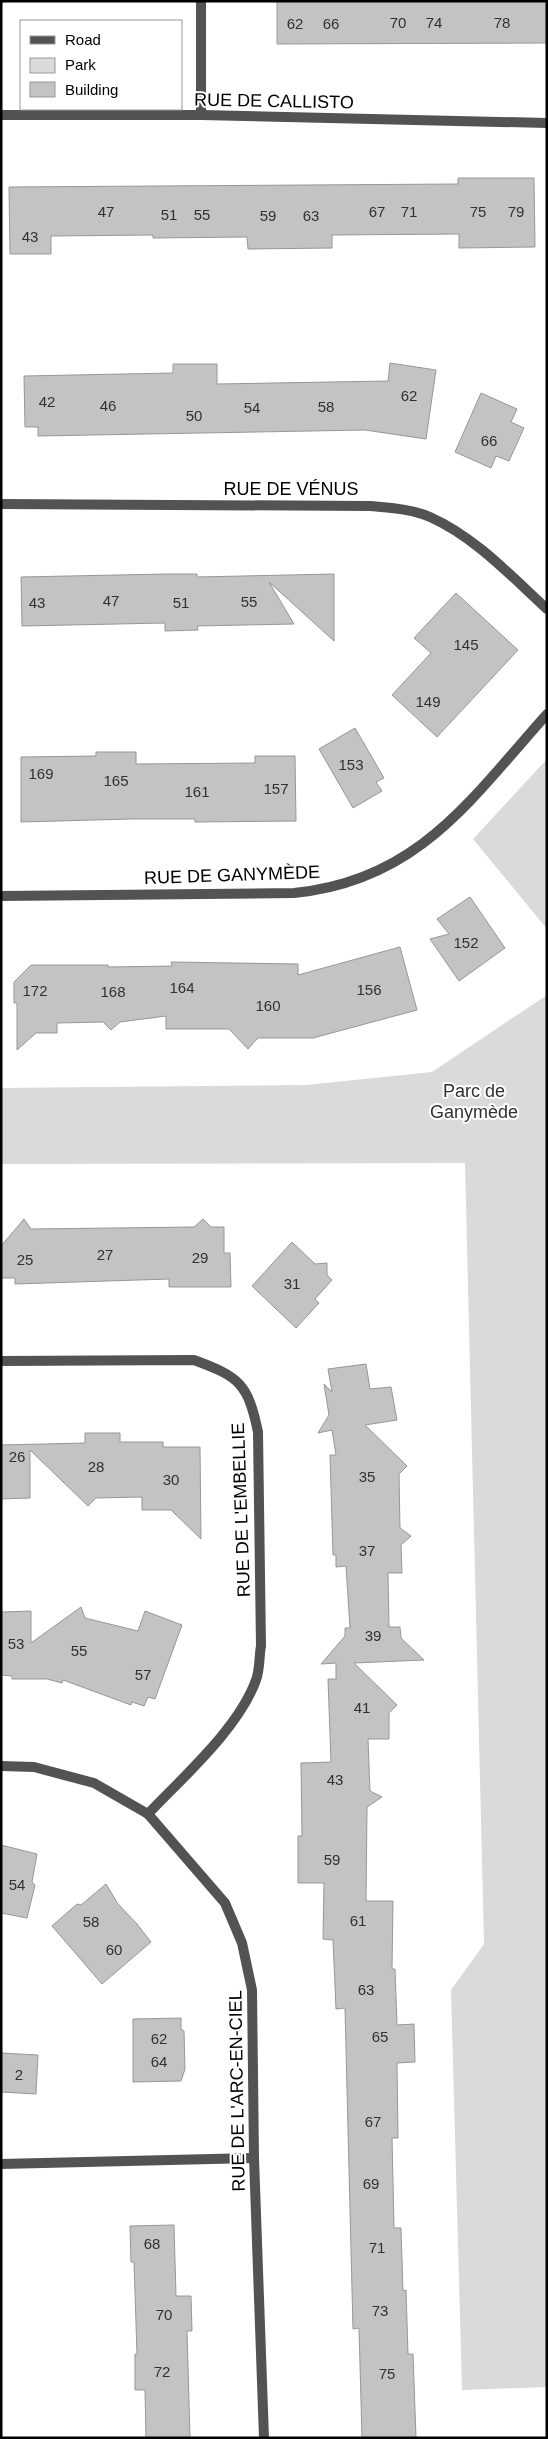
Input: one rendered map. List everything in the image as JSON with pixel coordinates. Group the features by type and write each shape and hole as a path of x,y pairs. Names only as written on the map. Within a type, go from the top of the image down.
{"street":[{"path":"201,1 201,116"},
{"name":"RUE DE CALLISTO","path":"1,115 201,116 547,123"},
{"name":"RUE DE VÉNUS","path":"1,504 370,506 403,510 429,516 476,545 547,609"},
{"name":"RUE DE GANYMÈDE","path":"1,896 294,893 323,890 346,884 390,866 431,839 454,818 547,714"},
{"name":"RUE DE L'EMBELLIE","path":"1,1361 194,1360 221,1370 242,1385 253,1409 258,1432 261,1646 257,1678 244,1708 206,1754 148,1814"},
{"name":"RUE DE L'ARC-EN-CIEL","path":"1,1766 34,1767 94,1783 148,1814 225,1903 242,1943 252,1990 254,2158 264,2438"},
{"path":"1,2164 254,2158"}],"green space":[{"path":"547,759 547,929 473,839"},
{"name":"Parc de Ganymède","path":"547,995 547,2387 462,2390 451,1990 484,1944 465,1163 1,1164 1,1088 306,1085 432,1072"}],"building":[{"path":"277,1 547,1 547,43 277,44"},
{"path":"458,178 534,178 535,247 459,248 459,234 332,235 332,248 248,249 247,237 153,238 153,235 51,236 51,254 10,254 9,187 458,184"},
{"path":"390,363 436,370 426,439 365,430 38,436 38,427 25,427 24,376 173,373 173,364 217,364 217,384 388,381"},
{"path":"481,393 517,409 511,422 524,428 509,461 496,456 491,468 455,452"},
{"path":"197,574 197,577 334,574 334,641 269,582 294,624 197,626 198,630 165,631 165,623 22,626 21,577"},
{"path":"456,593 518,650 437,737 392,695 431,653 414,638"},
{"path":"355,728 384,778 376,782 382,791 353,808 319,749"},
{"path":"96,752 136,752 136,764 255,763 255,756 295,756 296,821 195,822 195,819 131,819 21,822 21,757 96,756"},
{"path":"470,897 505,948 459,981 430,939 449,934 437,919"},
{"path":"400,947 417,1010 313,1038 258,1038 248,1049 229,1029 166,1029 166,1016 120,1022 111,1030 103,1022 57,1023 57,1033 36,1033 17,1050 17,1003 14,1003 14,982 31,965 172,966 171,962 298,964 298,975"},
{"path":"24,1219 31,1229 194,1227 203,1219 211,1227 224,1227 224,1253 230,1253 231,1287 169,1287 169,1279 15,1284 15,1278 1,1278 1,1246"},
{"path":"292,1242 315,1264 327,1263 327,1275 332,1280 315,1299 319,1303 296,1328 252,1286"},
{"path":"366,1364 370,1389 391,1387 397,1420 365,1425 407,1466 399,1474 400,1528 411,1536 401,1545 402,1573 388,1573 389,1627 400,1627 401,1638 424,1660 354,1663 397,1705 389,1713 389,1739 368,1739 370,1791 382,1797 367,1807 366,1901 393,1901 392,1969 395,1969 397,2025 414,2024 415,2062 397,2063 398,2138 392,2138 394,2228 401,2228 403,2291 406,2290 408,2354 413,2354 416,2438 362,2438 359,2328 353,2329 345,2008 336,2009 333,1940 323,1939 324,1883 298,1883 298,1836 302,1836 301,1763 331,1762 328,1679 336,1679 336,1663 321,1664 345,1636 345,1628 350,1628 346,1566 336,1567 336,1555 333,1555 330,1455 336,1455 332,1430 318,1433 329,1415 324,1384 332,1392 328,1369"},
{"path":"85,1433 120,1433 120,1442 163,1442 163,1447 200,1447 201,1539 171,1510 142,1510 142,1497 96,1498 88,1506 30,1450 30,1498 1,1499 1,1445 85,1443"},
{"path":"81,1607 85,1618 138,1631 145,1611 182,1625 155,1699 148,1697 144,1706 132,1702 131,1705 63,1680 62,1683 47,1679 12,1679 12,1676 1,1675 1,1612 31,1611 31,1643"},
{"path":"1,1845 37,1854 32,1882 35,1885 27,1918 1,1913"},
{"path":"106,1884 118,1904 151,1942 102,1984 52,1926 77,1904 81,1905"},
{"path":"181,2018 181,2029 184,2031 185,2069 181,2081 133,2082 133,2019"},
{"path":"1,2053 38,2055 36,2094 1,2092"},
{"path":"174,2225 176,2296 191,2296 192,2331 187,2331 190,2438 146,2438 145,2390 135,2390 135,2354 137,2354 134,2262 131,2262 130,2226"}]}
